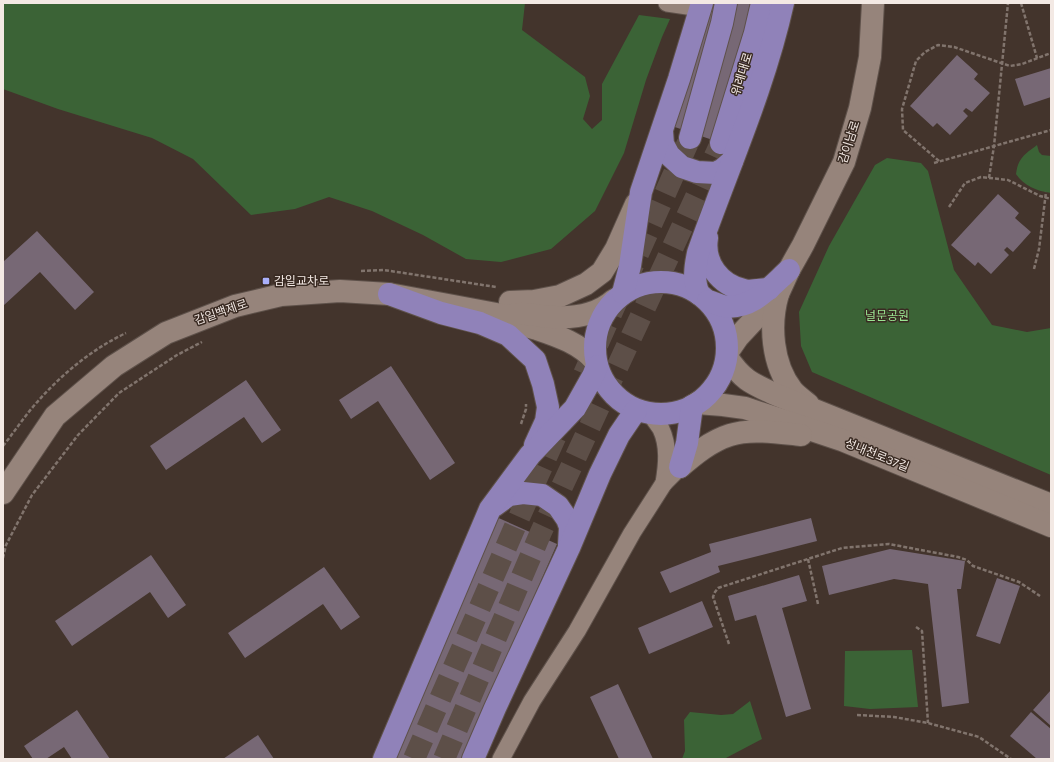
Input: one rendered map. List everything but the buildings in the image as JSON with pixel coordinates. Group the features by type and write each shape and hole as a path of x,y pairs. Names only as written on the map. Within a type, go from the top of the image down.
{"main road":[{"path":"690,138 722,23 726,3"},
{"name":"위례대로","path":"727,152 762,3"},
{"path":"662,131 663,144 669,155 682,167 697,172 716,173 723,169 727,152 745,127 776,33 783,3"},
{"name":"감이남로","path":"773,291 803,245 844,162 860,108 870,56 873,3"},
{"path":"389,294 410,289 431,288 502,302 534,302 560,296 586,284 602,272 616,249 641,192 680,79 702,5"},
{"path":"727,152 706,241 709,262 715,273 731,286 746,291 773,291"},
{"path":"641,192 630,266 618,296 604,313 597,328 594,344 596,363 604,382 614,395 625,403 643,411 671,413 694,405 708,395 717,384 727,355 738,337 773,291"},
{"path":"714,209 698,253 695,269 695,282 722,321 726,336 727,355"},
{"path":"507,316 524,313 542,316 566,317 589,315 606,307 618,296 643,284 665,281 680,284 723,306 744,305 773,291"},
{"name":"감일백제로","path":"3,493 56,416 114,366 166,333 235,306 281,294 340,291 389,294 507,316"},
{"path":"773,291 776,354 782,372 792,390 815,410"},
{"path":"389,294 440,313 480,323 508,335 535,360 543,384 548,407 546,422 530,454"},
{"path":"507,316 521,325 556,336 583,349 596,363"},
{"name":"성내천로37길","path":"727,355 735,369 751,383 777,395 1051,504"},
{"path":"384,759 490,509 530,454 575,408 593,376 596,363"},
{"name":"성내천로37길","path":"694,405 723,404 745,408 842,440 1051,526"},
{"path":"680,467 687,443 694,405"},
{"path":"473,759 498,701 569,548 600,474 619,435 643,411"},
{"path":"680,467 711,444 730,434 763,432 842,440"},
{"path":"490,509 509,495 523,493 542,495 558,506 567,518 570,527 569,548"}],"street":[{"path":"670,3 702,5"},
{"path":"643,411 661,429 666,442 667,467 664,483"},
{"path":"501,759 532,701 578,631 632,533 664,483 680,467"}],"path":[{"path":"989,178 994,146 1008,3"},
{"path":"1021,3 1037,58"},
{"path":"939,161 903,130 902,109 916,61 925,52 938,45 954,47 1010,66 1051,53"},
{"path":"934,163 1051,130"},
{"path":"949,207 965,183 981,177 1008,180 1040,196 1051,199"},
{"path":"1034,269 1039,249 1046,192"},
{"path":"3,558 6,545 32,495 78,435 119,393 177,354 204,341"},
{"path":"519,429 526,409 525,402"},
{"path":"729,644 714,597 714,592 718,588 842,548 889,544 958,557 967,560 973,566 1019,582 1040,596"},
{"path":"808,559 818,604"},
{"path":"916,627 922,631 928,723"},
{"path":"857,715 894,717 928,723 979,738 1011,759"}],"green space":[{"path":"3,3 525,3 522,30 585,77 590,96 583,119 592,129 602,120 602,84 639,15 670,19 646,80 624,153 595,211 551,249 501,262 466,259 423,235 372,211 329,197 295,209 251,215 193,159 152,138 58,109 3,89"},
{"path":"1037,145 1039,152 1042,155 1051,156 1051,193 1041,191 1027,185 1016,174 1020,160"},
{"name":"널문공원","path":"887,158 921,163 928,171 954,270 992,325 1027,332 1051,328 1051,475 812,372 801,346 799,312 829,246 875,165"},
{"path":"912,650 918,707 870,709 844,706 845,651"},
{"path":"750,701 762,739 724,759 682,759 685,751 684,720 690,712 721,715 733,714"}],"tunnel":[{"path":"584,374 690,138"},
{"path":"444,759 541,532 721,143"},
{"path":"414,759 561,424"}],"place":[{"name":"감일교차로","path":"266,281"}]}
